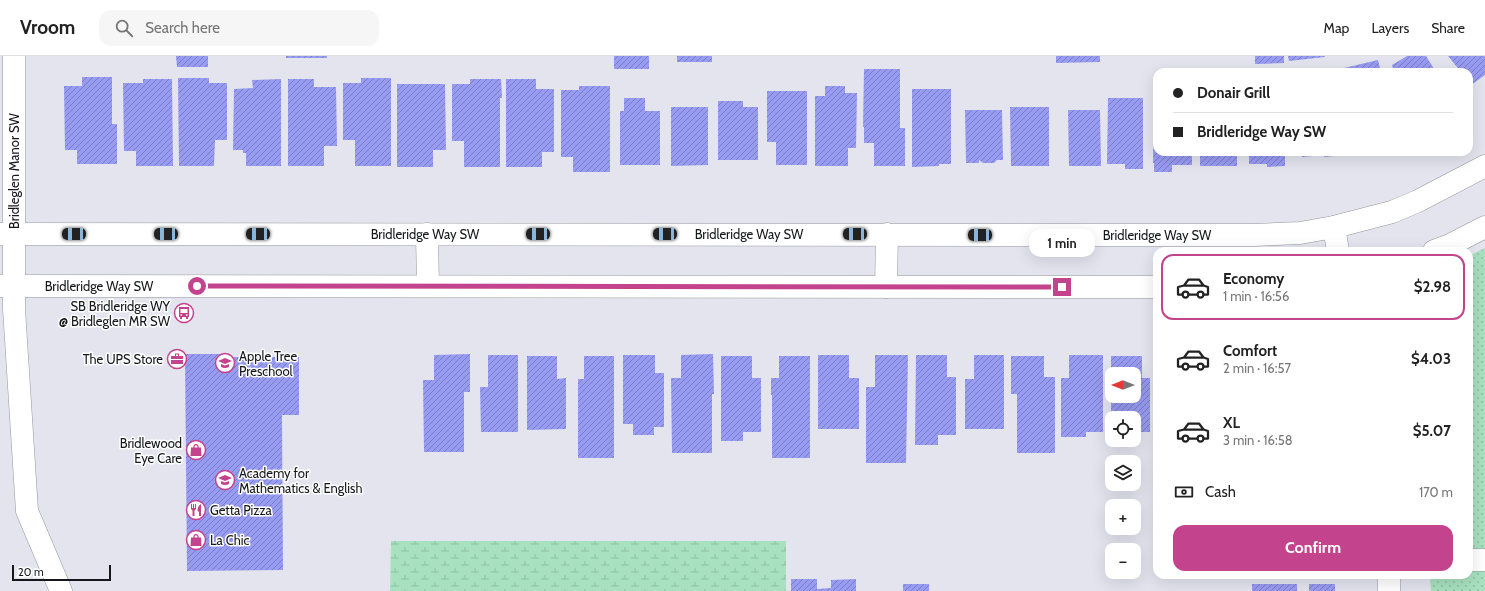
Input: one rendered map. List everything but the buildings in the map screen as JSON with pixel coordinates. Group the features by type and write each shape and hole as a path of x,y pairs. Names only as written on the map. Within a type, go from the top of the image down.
{"street":[{"name":"Bridleglen Manor SW","path":"14,56 7,234 7,286 27,511 60,591"},
{"name":"Bridleridge Way SW","path":"7,234 1254,235 1300,233 1334,228 1392,212 1418,201 1485,166"},
{"path":"1445,247 1485,227"},
{"path":"1334,228 1337,247"},
{"path":"427,234 428,286"},
{"path":"886,287 887,234"},
{"name":"Bridleridge Way SW","path":"7,286 1153,287"},
{"path":"1473,560 1485,560"},
{"path":"1388,579 1389,591"}],"green space":[{"path":"1485,248 1485,591 1431,591 1430,579 1473,579 1473,254"},
{"path":"391,541 786,541 786,591 390,591"}],"place":[{"name":"SB Bridleridge WY @ Bridleglen MR SW","path":"184,313"},
{"name":"The UPS Store","path":"177,359"},
{"name":"Apple Tree Preschool","path":"225,363"},
{"name":"Bridlewood Eye Care","path":"196,450"},
{"name":"Academy for Mathematics & English","path":"225,480"},
{"name":"Getta Pizza","path":"196,510"},
{"name":"La Chic","path":"196,540"}],"route":[{"path":"197,286 1062,287"}]}
